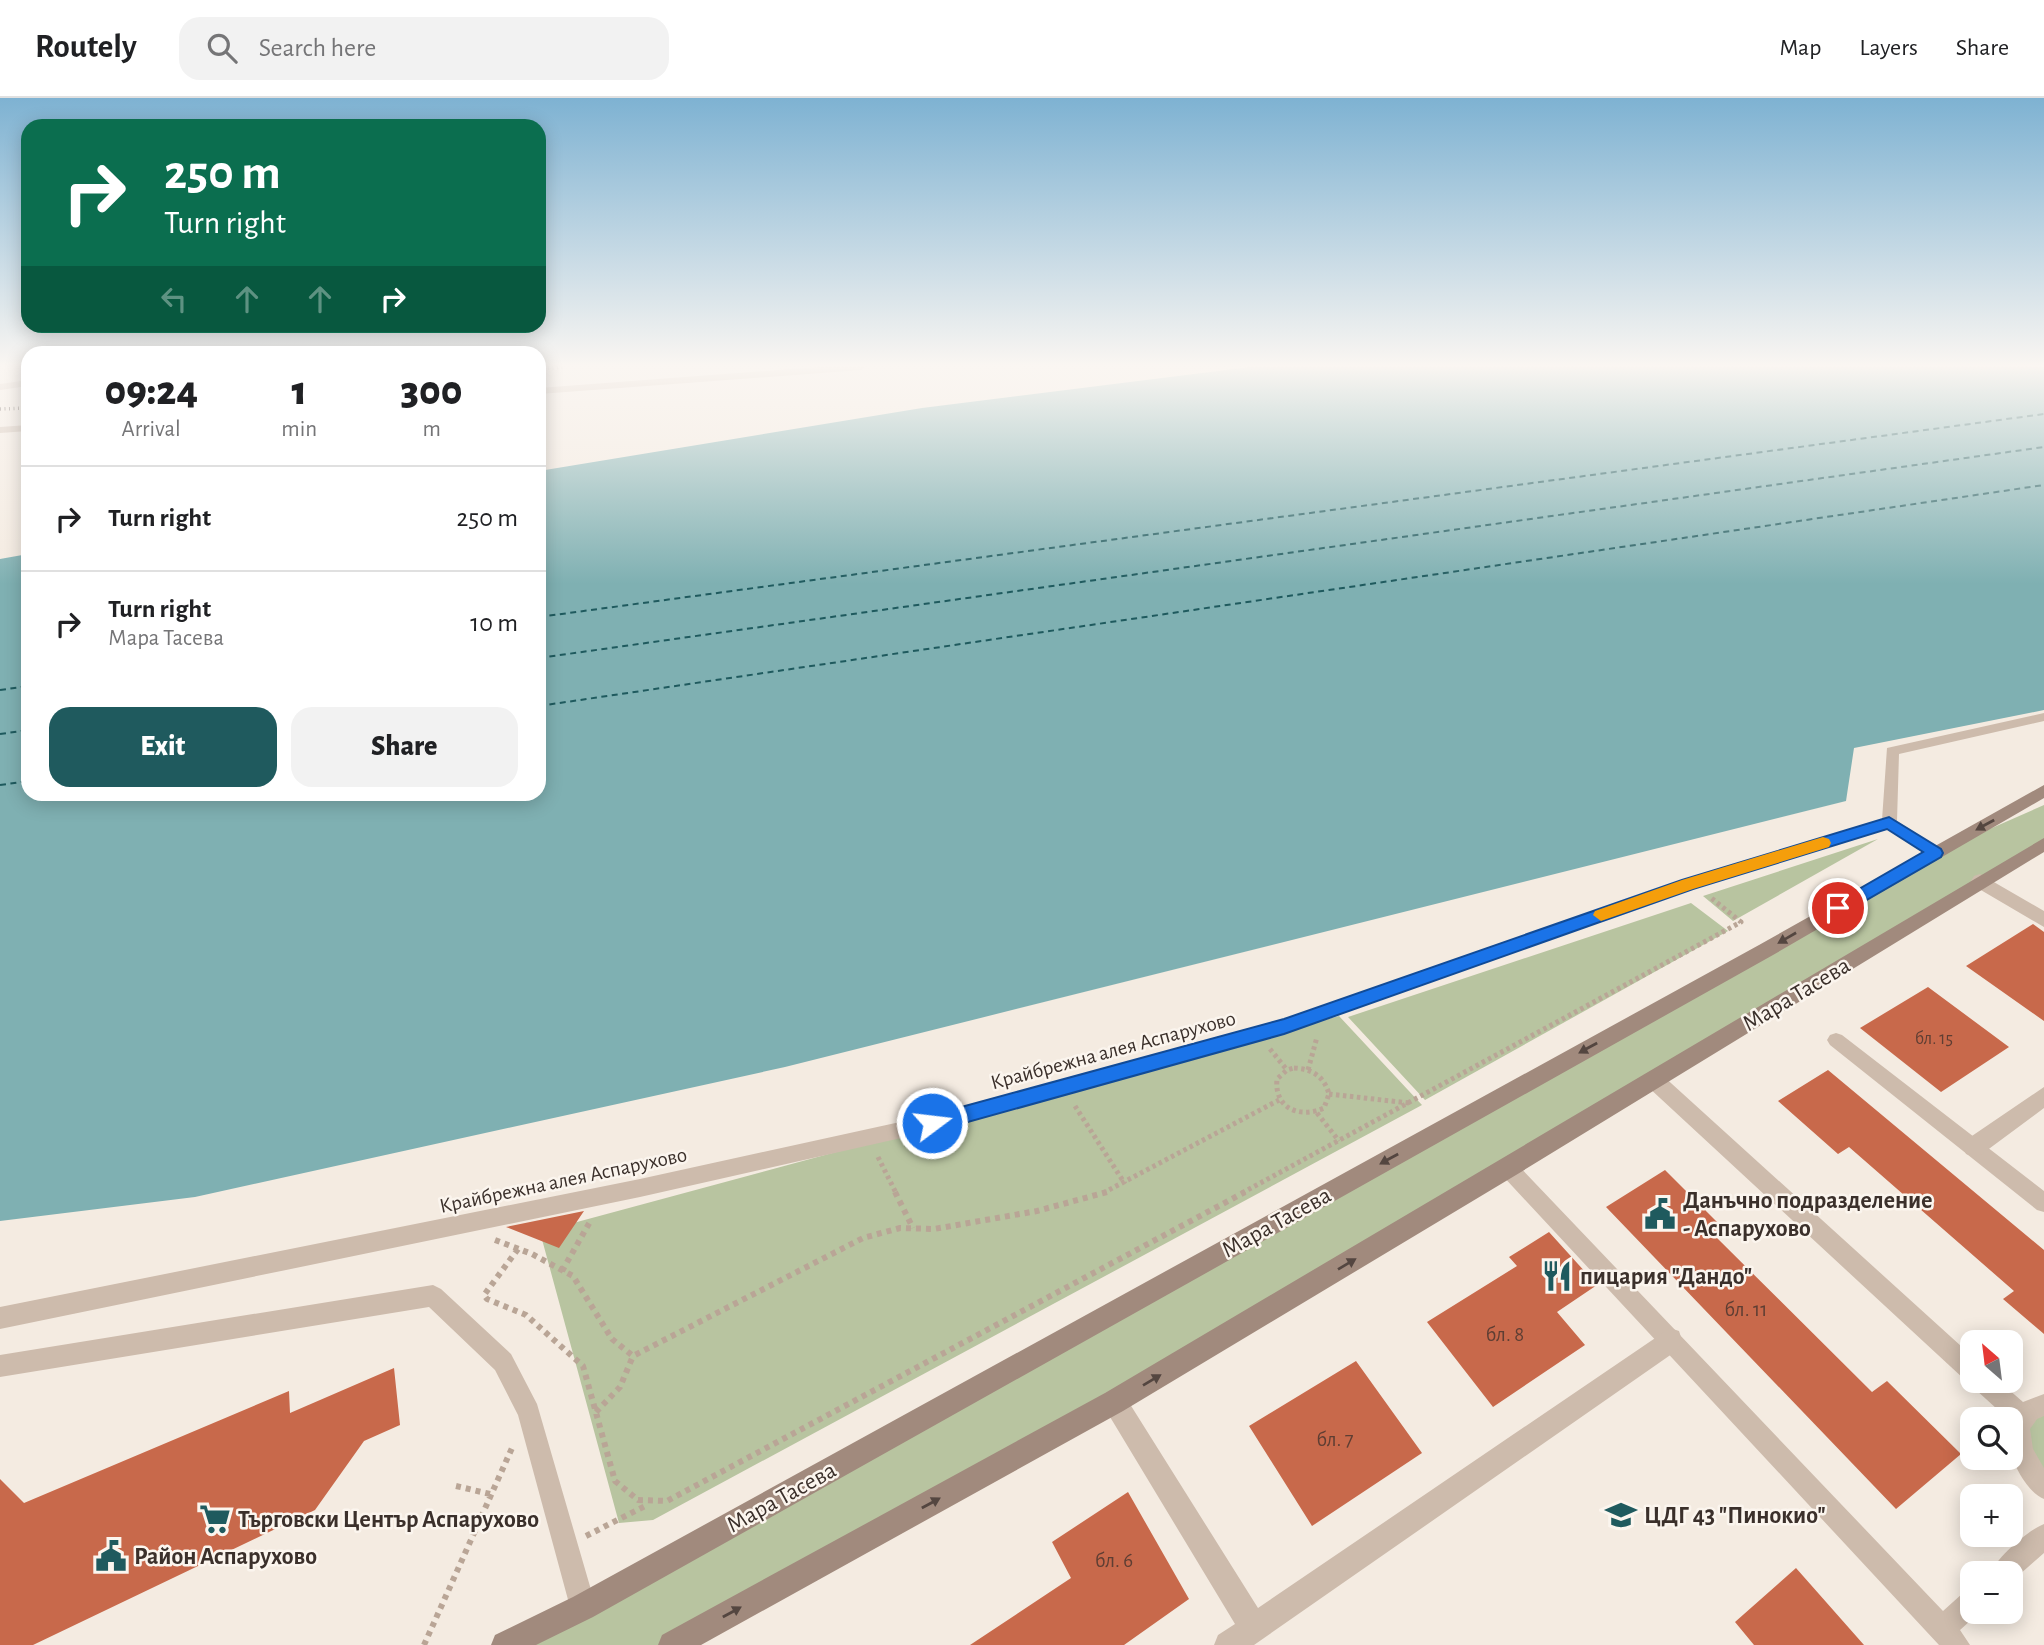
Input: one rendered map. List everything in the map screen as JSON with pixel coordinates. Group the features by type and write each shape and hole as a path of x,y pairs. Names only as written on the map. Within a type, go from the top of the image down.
{"main road":[{"name":"Мара Тасева","path":"505,1645 583,1607 1718,977 2044,791"},
{"name":"Мара Тасева","path":"672,1645 1114,1402 2044,844"}],"street":[{"path":"1980,880 2044,920"},
{"path":"1974,1147 2044,1096"},
{"path":"1228,1645 1256,1636 1670,1340"},
{"path":"1114,1402 1256,1636"}],"lane":[{"path":"1936,853 1889,823 1892,751 2044,718"},
{"name":"Крайбрежна алея Аспарухово","path":"0,1318 605,1195 932,1123 1257,1035 1692,883 1889,823"},
{"path":"1836,1040 2044,1203"},
{"path":"1654,1080 1960,1360"},
{"path":"1508,1168 1950,1637 1960,1621"},
{"path":"0,1366 433,1296 503,1362 529,1412 583,1607"},
{"path":"1996,1393 2011,1407"},
{"path":"2023,1416 2032,1407 2044,1405"},
{"path":"2023,1455 2032,1473 2044,1487"},
{"path":"2016,1561 2044,1536"}],"path":[{"path":"566,1546 648,1504 667,1501 1741,922 1692,883"},
{"path":"1308,1070 1324,1013"},
{"path":"1294,1068 1308,1070 1323,1080 1329,1094 1324,1108 1309,1115 1292,1111 1279,1100 1275,1086 1282,1074 1294,1068"},
{"path":"1063,1088 1125,1184"},
{"path":"1329,1094 1409,1103"},
{"path":"596,1413 620,1387 632,1356 863,1238 900,1228 934,1229 1037,1211 1097,1196 1125,1184 1279,1100"},
{"path":"1317,1113 1339,1141"},
{"path":"868,1137 914,1228"},
{"path":"562,1271 605,1195"},
{"path":"482,1220 492,1239 573,1276 612,1339 632,1356"},
{"path":"518,1249 484,1295 487,1299 499,1301 526,1315 583,1366 615,1481 625,1493 648,1504"},
{"path":"424,1645 489,1494 509,1455"},
{"path":"456,1486 489,1494"}],"green space":[{"path":"2044,805 2044,844 1654,1080 672,1645 505,1645 1935,853"},
{"path":"1878,839 1733,921 1703,896"},
{"path":"1691,903 1728,931 1425,1100 1348,1017"},
{"path":"1339,1016 1422,1105 653,1520 619,1523 540,1232"},
{"path":"2044,1405 2044,1487 2023,1420 2023,1416"}],"water":[{"path":"732,439 2044,439 2044,710 1854,748 1846,801 785,1067 195,1197 0,1221 0,559 21,555 21,801 546,801 546,470"}],"building":[{"path":"2033,924 2044,932 2044,1021 1966,966"},
{"path":"1928,987 2009,1047 1941,1092 1860,1028"},
{"path":"1828,1070 2044,1250 2044,1334 2003,1299 2014,1291 1849,1147 1838,1154 1778,1101"},
{"path":"1665,1170 1726,1231 1716,1237 1872,1392 1887,1381 1960,1455 1896,1509 1606,1207"},
{"path":"584,1211 559,1248 506,1227"},
{"path":"1549,1232 1597,1285 1557,1312 1585,1345 1493,1407 1427,1322 1517,1266 1509,1257"},
{"path":"1356,1361 1422,1453 1312,1526 1249,1426"},
{"path":"394,1368 400,1425 364,1441 315,1510 33,1645 0,1645 0,1479 24,1503 289,1391 290,1413"},
{"path":"1128,1492 1189,1599 1124,1645 970,1645 1071,1578 1052,1542"},
{"path":"1796,1568 1864,1645 1754,1645 1735,1622"}],"ferry route":[{"path":"546,616 1857,439"},
{"path":"546,657 2044,447"},
{"path":"546,705 2044,485"},
{"path":"0,690 21,687"},
{"path":"0,734 21,731"},
{"path":"0,785 21,782"}],"slow traffic":[{"path":"1601,915 1688,884 1823,843"}],"place":[{"name":"Данъчно подразделение - Аспарухово","path":"1660,1214"},
{"name":"пицария \"Дандо\"","path":"1557,1276"},
{"name":"ЦДГ 43 \"Пинокио\"","path":"1621,1515"},
{"name":"Търговски Център Аспарухово","path":"215,1519"},
{"name":"Район Аспарухово","path":"111,1556"}],"route":[{"path":"932,1123 1284,1027 1688,884 1889,823 1936,853 1838,908"}]}
